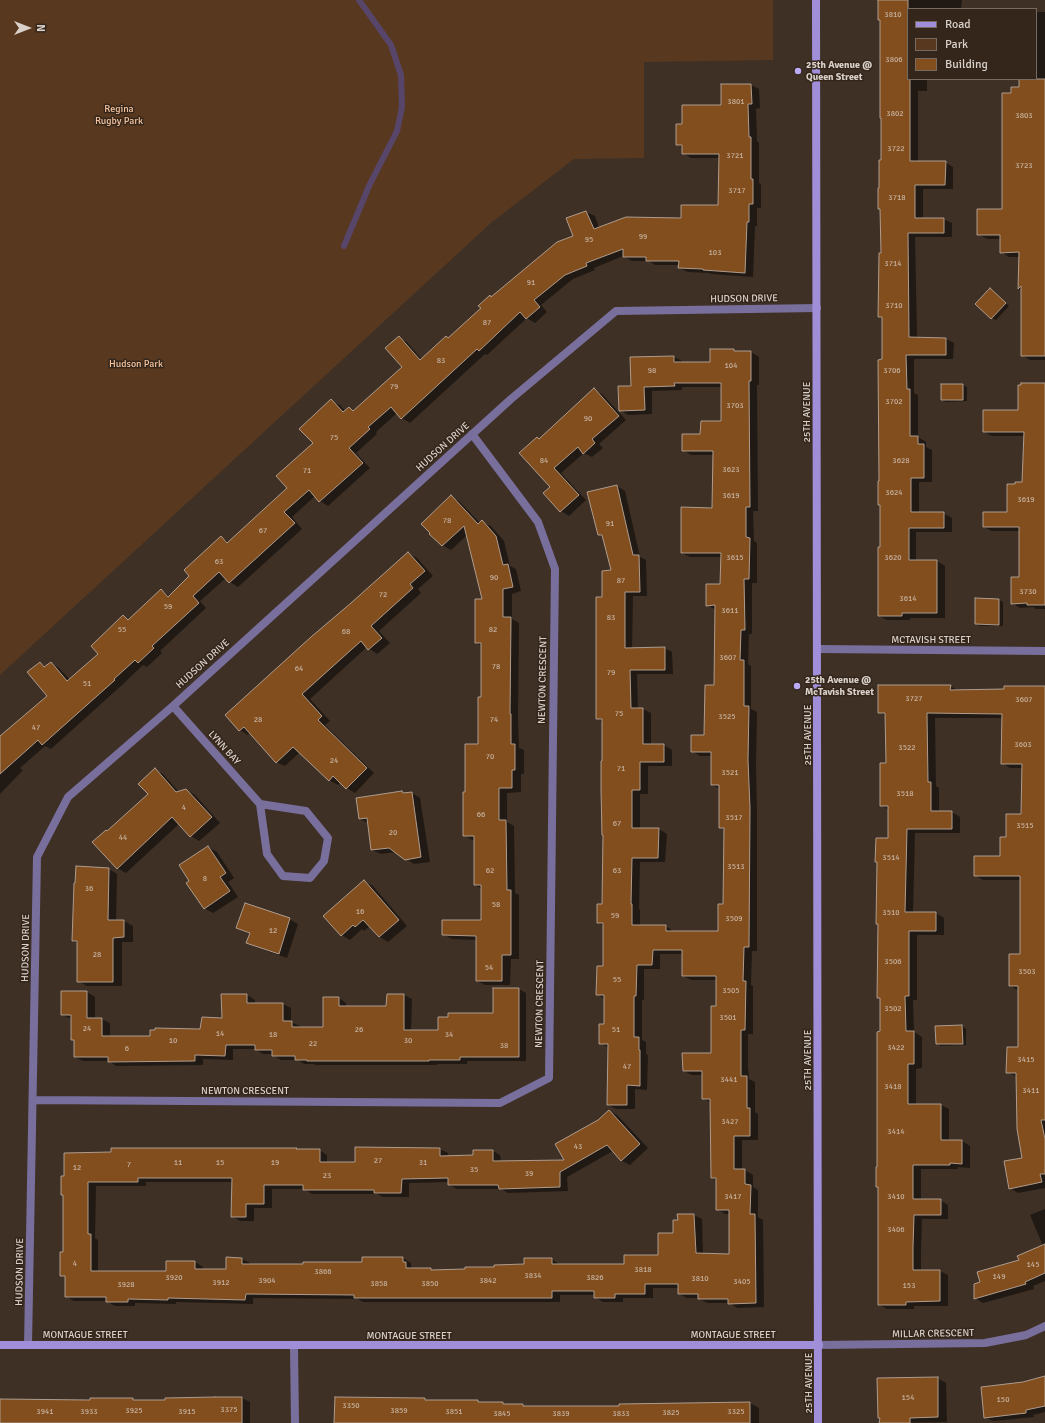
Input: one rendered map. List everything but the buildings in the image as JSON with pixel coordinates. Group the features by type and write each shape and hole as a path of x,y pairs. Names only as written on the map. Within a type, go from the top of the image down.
{"street":[{"name":"25TH AVENUE","path":"816,0 818,1423"},
{"name":"HUDSON DRIVE","path":"28,1345 37,857 68,797 173,706 511,399 616,311 817,308"},
{"name":"NEWTON CRESCENT","path":"33,1100 500,1103 549,1078 555,569 538,522 472,434"},
{"name":"MCTAVISH STREET","path":"818,649 1045,651"},
{"name":"LYNN BAY","path":"173,706 260,804"},
{"path":"260,804 306,811 328,838 324,861 310,878 283,876 267,854 260,804"},
{"name":"MILLAR CRESCENT","path":"819,1345 985,1343 1026,1335 1045,1326"},
{"name":"MONTAGUE STREET","path":"0,1346 819,1345"},
{"path":"294,1346 295,1423"}],"green space":[{"path":"0,0 773,0 773,60 644,62 644,158 574,159 492,222 0,675"}],"waterway":[{"path":"344,246 369,186 397,131 402,107 401,75 391,45 359,0"}],"place":[{"name":"25th Avenue @ Queen Street","path":"798,71"},
{"name":"25th Avenue @ McTavish Street","path":"797,686"}],"park label":[{"name":"Regina Rugby Park","path":"119,114"},
{"name":"Hudson Park","path":"136,364"}]}
